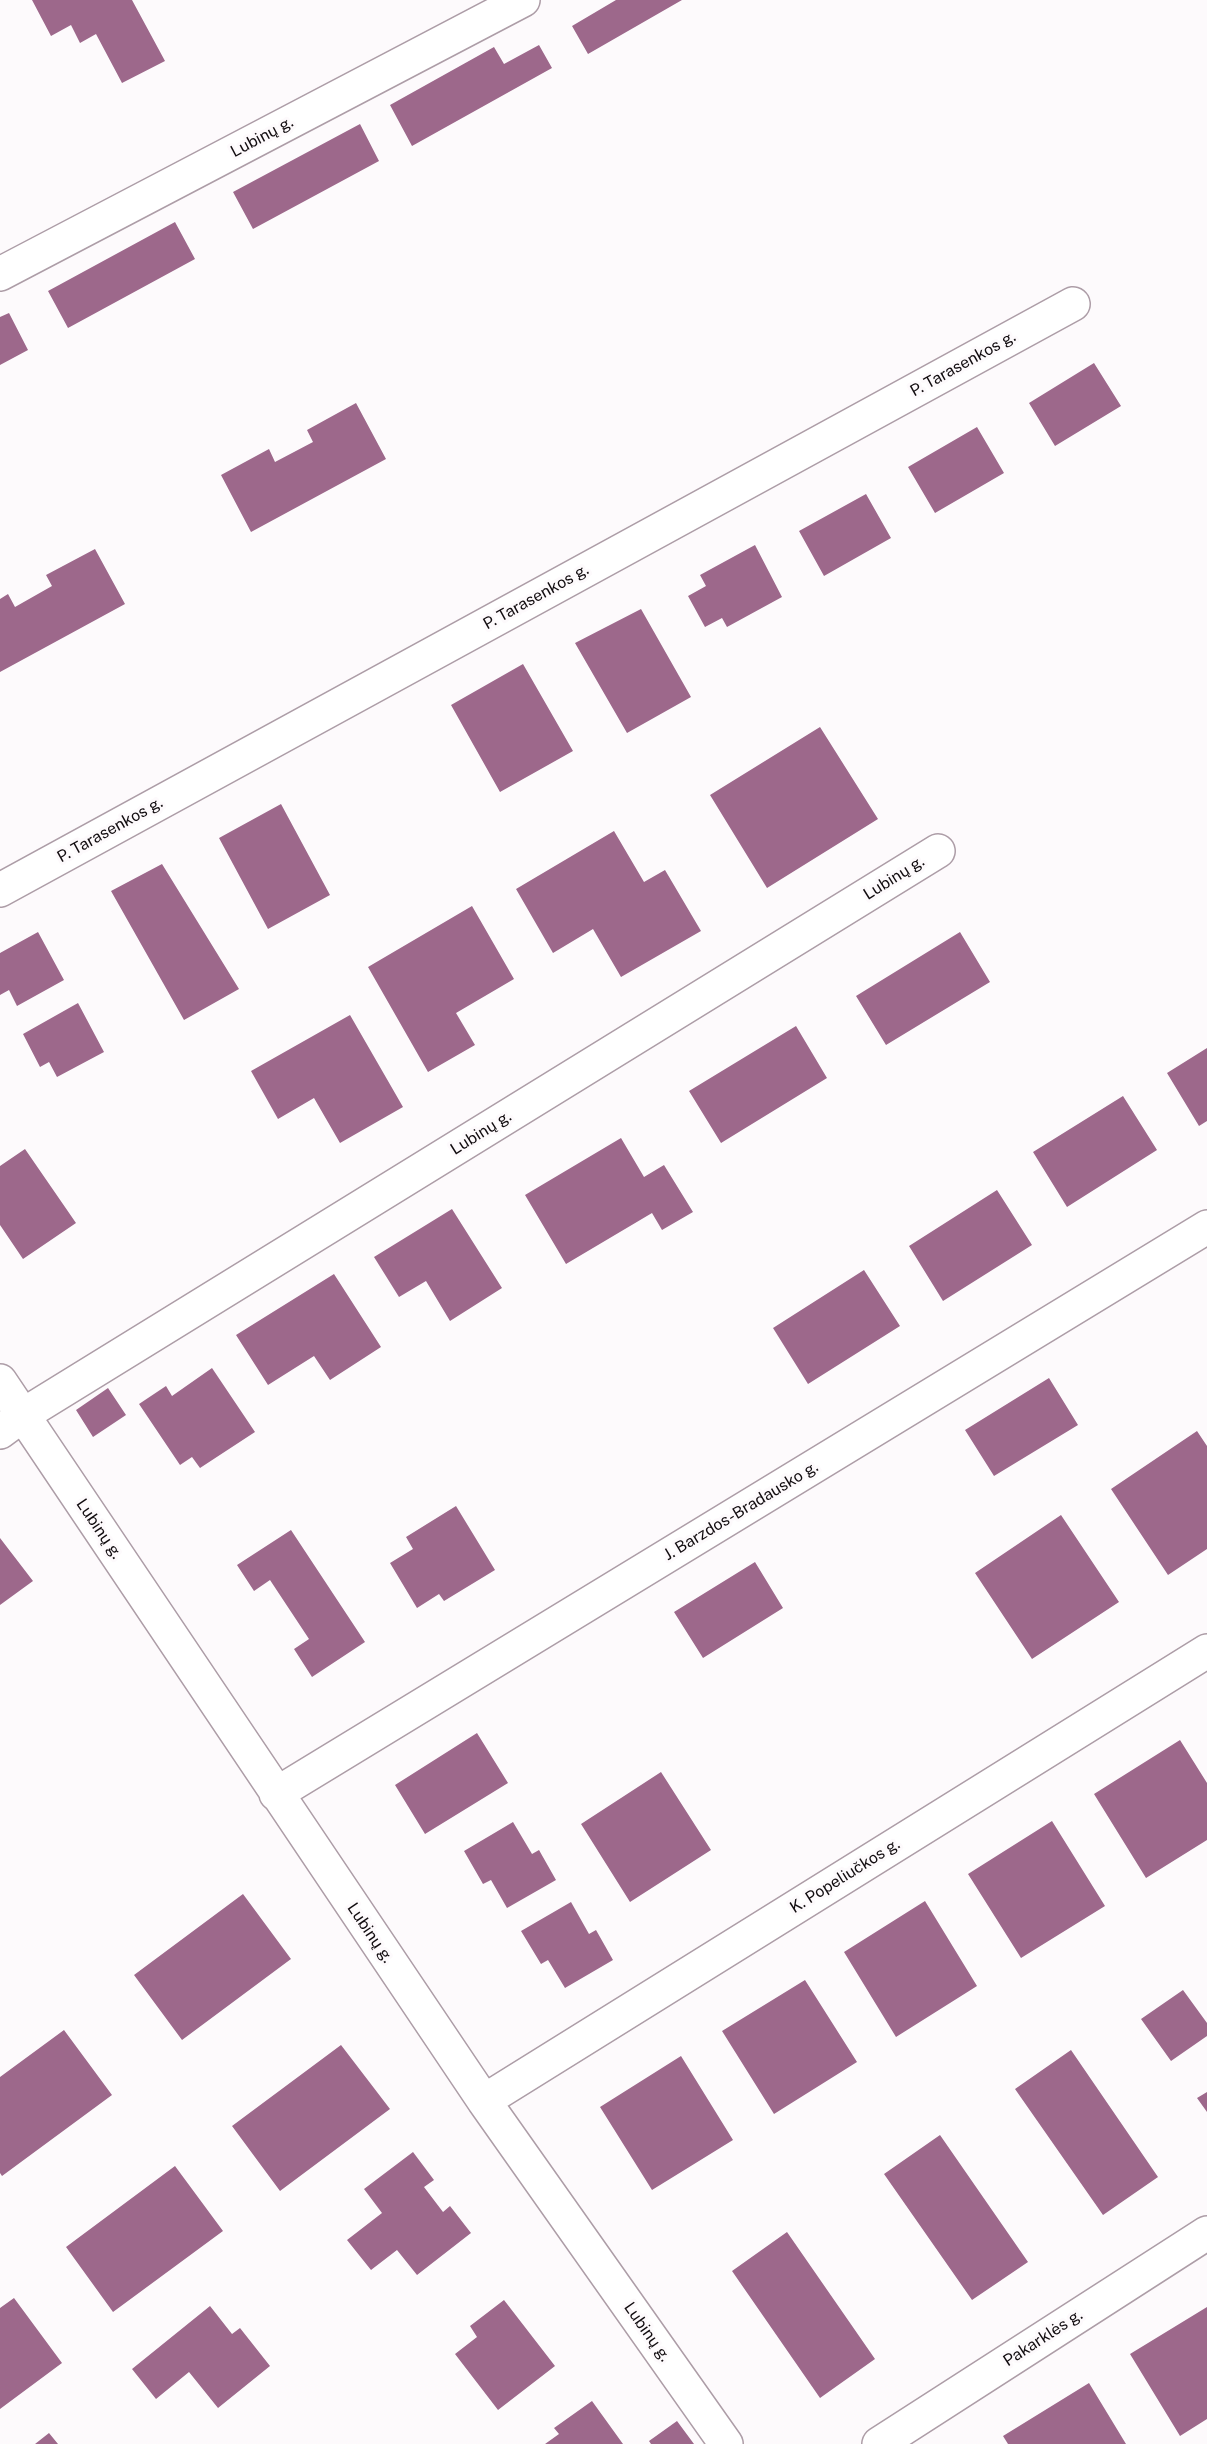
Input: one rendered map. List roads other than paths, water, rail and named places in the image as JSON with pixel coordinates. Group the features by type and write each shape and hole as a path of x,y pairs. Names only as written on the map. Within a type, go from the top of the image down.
{"street":[{"name":"Lubinų g.","path":"0,274 523,0"},
{"name":"P. Tarasenkos g.","path":"0,890 1073,304"},
{"name":"Lubinų g.","path":"11,1424 938,851"},
{"name":"J. Barzdos-Bradausko g.","path":"276,1794 1207,1227"},
{"name":"Lubinų g.","path":"0,1381 11,1424 276,1794 484,2101 726,2444"},
{"name":"K. Popeliučkos g.","path":"484,2101 1207,1651"},
{"name":"Pakarklės g.","path":"879,2444 1207,2233"}]}
